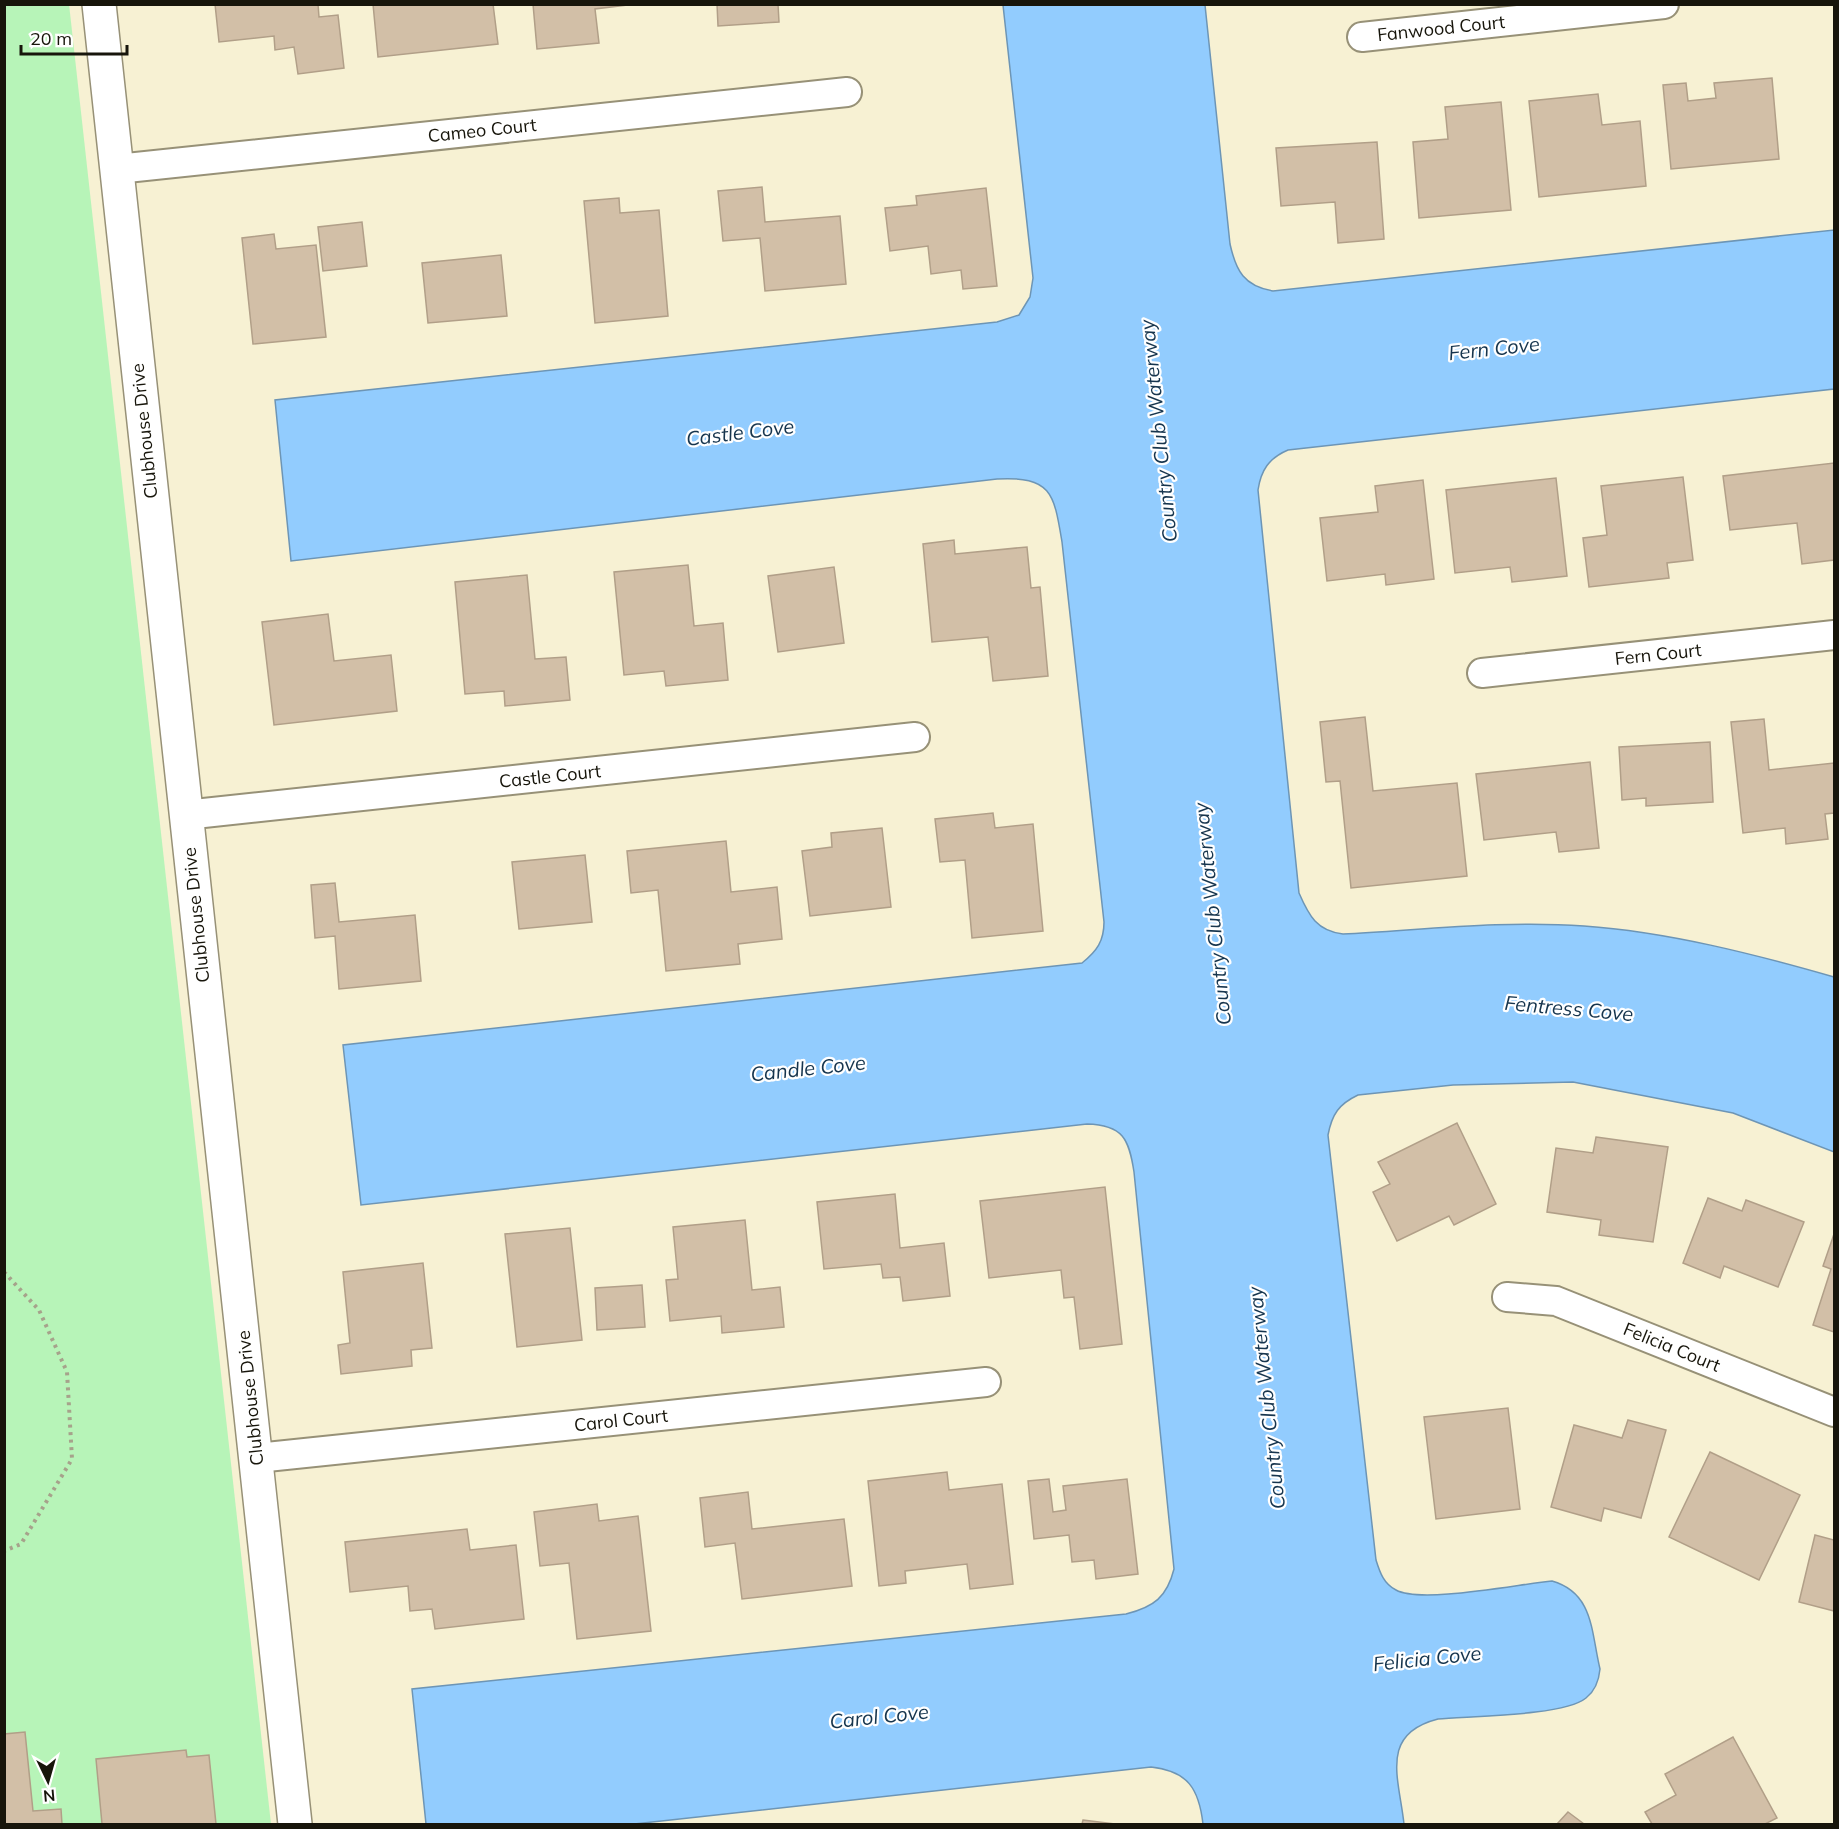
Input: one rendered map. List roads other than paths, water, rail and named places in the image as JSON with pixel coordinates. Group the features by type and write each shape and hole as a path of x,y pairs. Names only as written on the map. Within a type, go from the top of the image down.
{"street":[{"name":"Clubhouse Drive","path":"99,4 295,1824"},
{"name":"Fanwood Court","path":"1362,37 1664,4"},
{"name":"Cameo Court","path":"117,169 847,92"},
{"name":"Fern Court","path":"1482,673 1834,634"},
{"name":"Castle Court","path":"185,815 915,737"},
{"name":"Felicia Court","path":"1507,1297 1556,1301 1834,1412"},
{"name":"Carol Court","path":"257,1458 986,1382"}],"water":[{"path":"1003,5 1205,5 1230,244 1235,262 1243,276 1263,289 1273,291 1834,230 1834,389 1288,450 1267,466 1261,476 1258,490 1299,893 1306,909 1315,921 1327,930 1343,934 1524,924 1616,929 1710,945 1834,977 1834,1152 1733,1113 1573,1082 1453,1085 1358,1095 1337,1110 1328,1135 1376,1560 1381,1574 1392,1588 1409,1594 1471,1592 1552,1581 1566,1587 1583,1604 1588,1616 1600,1669 1598,1681 1592,1692 1575,1704 1538,1712 1438,1719 1419,1726 1407,1735 1400,1747 1397,1760 1404,1824 1203,1824 1195,1792 1189,1784 1174,1773 1151,1767 634,1824 426,1824 412,1689 1126,1614 1152,1604 1163,1594 1171,1579 1174,1569 1134,1172 1126,1143 1122,1136 1109,1127 1087,1124 361,1205 343,1045 1082,963 1092,954 1101,940 1104,922 1062,542 1056,511 1047,491 1040,485 1029,481 997,479 291,561 275,400 997,322 1019,315 1030,297 1033,278"}],"water label":[{"name":"Fern Cove","path":"1494,348"},
{"name":"Country Club Waterway","path":"1158,431"},
{"name":"Castle Cove","path":"740,432"},
{"name":"Country Club Waterway","path":"1212,914"},
{"name":"Fentress Cove","path":"1569,1008"},
{"name":"Candle Cove","path":"808,1068"},
{"name":"Country Club Waterway","path":"1266,1398"},
{"name":"Felicia Cove","path":"1427,1658"},
{"name":"Carol Cove","path":"879,1716"}]}
